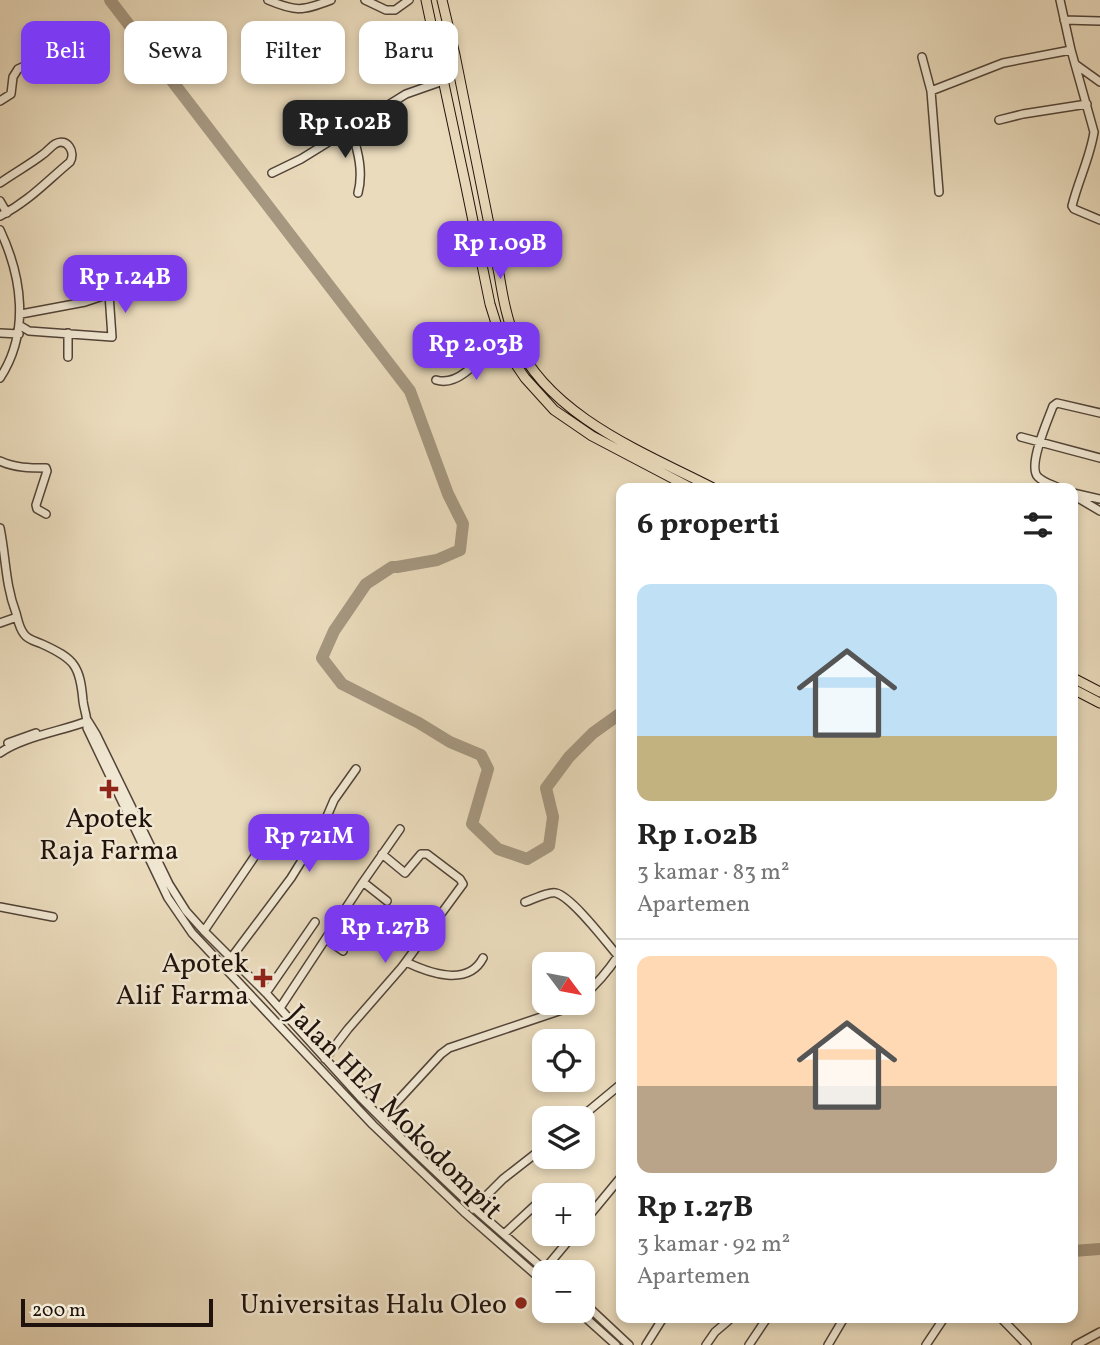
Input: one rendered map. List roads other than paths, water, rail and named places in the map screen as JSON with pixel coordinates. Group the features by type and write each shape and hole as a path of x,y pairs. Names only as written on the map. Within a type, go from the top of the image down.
{"main road":[{"path":"426,0 430,21"},
{"path":"442,0 505,310 522,352 546,385 567,406 610,435 703,483"},
{"path":"444,84 490,304 508,353 525,378 554,410 592,436 681,483"},
{"path":"1078,681 1100,692"},
{"path":"1078,692 1100,703"}],"street":[{"path":"268,0 300,10 331,0"},
{"path":"365,0 386,10 395,10 409,0"},
{"path":"1060,0 1094,132 1072,206 1073,209 1100,220"},
{"path":"1065,20 1100,21"},
{"path":"931,91 1003,63 1071,50"},
{"path":"922,57 931,91 939,191"},
{"path":"1075,64 1100,82"},
{"path":"0,100 11,94 13,77 21,68"},
{"path":"272,173 301,159 406,94 434,84"},
{"path":"999,120 1087,104"},
{"path":"351,128 360,170 358,193"},
{"path":"0,183 41,157 54,145 67,143 73,153 70,162 48,183 4,215 0,201"},
{"path":"0,230 16,270 21,314 14,352 0,378"},
{"path":"0,332 19,329 112,337 109,294 85,302 21,314"},
{"path":"68,333 68,357"},
{"path":"436,380 446,382 466,372 500,336"},
{"path":"1048,483 1036,474 1035,462 1053,406 1056,402 1100,413"},
{"path":"1021,437 1100,456"},
{"path":"0,461 9,466 46,468 36,505 37,509 46,514"},
{"path":"1078,495 1100,499"},
{"path":"1078,497 1100,511"},
{"path":"0,528 2,560 9,595 24,635 54,650 76,667 81,677 83,704 88,721 0,750"},
{"path":"0,623 17,617"},
{"name":"Jalan HEA Mokodompit","path":"88,721 169,884 186,911 266,993 360,1097 474,1208 534,1260"},
{"name":"Jalan HEA Mokodompit","path":"88,721 87,728 142,846 183,921 354,1104 467,1215 532,1272"},
{"path":"231,958 291,878 322,828 334,800 356,769"},
{"path":"280,1009 400,829"},
{"path":"204,931 259,850"},
{"path":"325,1059 406,962 463,884 427,854 421,854 405,873 382,854"},
{"path":"363,882 387,901"},
{"path":"525,902 556,893 578,909 616,950"},
{"path":"0,907 53,917"},
{"path":"345,910 369,928"},
{"path":"266,993 316,922"},
{"path":"326,939 343,951"},
{"path":"406,962 433,972 463,975 478,967 483,958"},
{"path":"595,984 610,969 616,958"},
{"path":"382,1118 449,1048 547,1015"},
{"path":"309,1057 317,1050"},
{"path":"594,1106 616,1088"},
{"path":"354,1104 360,1097"},
{"path":"467,1215 503,1179 532,1156"},
{"path":"595,1208 616,1183"},
{"path":"504,1234 532,1208"},
{"path":"554,1260 565,1246"},
{"path":"595,1313 629,1345"},
{"path":"592,1323 616,1345"},
{"path":"646,1345 660,1323"},
{"path":"706,1345 726,1323"},
{"path":"749,1345 764,1323"},
{"path":"828,1345 841,1323"},
{"path":"926,1345 941,1323"},
{"path":"1006,1323 1027,1345"},
{"path":"604,1334 610,1327"},
{"path":"1076,1345 1100,1332"}],"waterway":[{"path":"110,0 410,391 448,494 463,524 460,550 437,560 392,567 366,584 334,631 322,658 342,684 450,742 481,755 488,769 472,824 498,849 527,859 549,846 553,817 546,788 569,757 593,733 616,717"},
{"path":"1078,1251 1100,1249"}],"place":[{"name":"Apotek Raja Farma","path":"109,789"},
{"name":"Apotek Alif Farma","path":"263,978"},
{"name":"Universitas Halu Oleo","path":"521,1303"}]}
